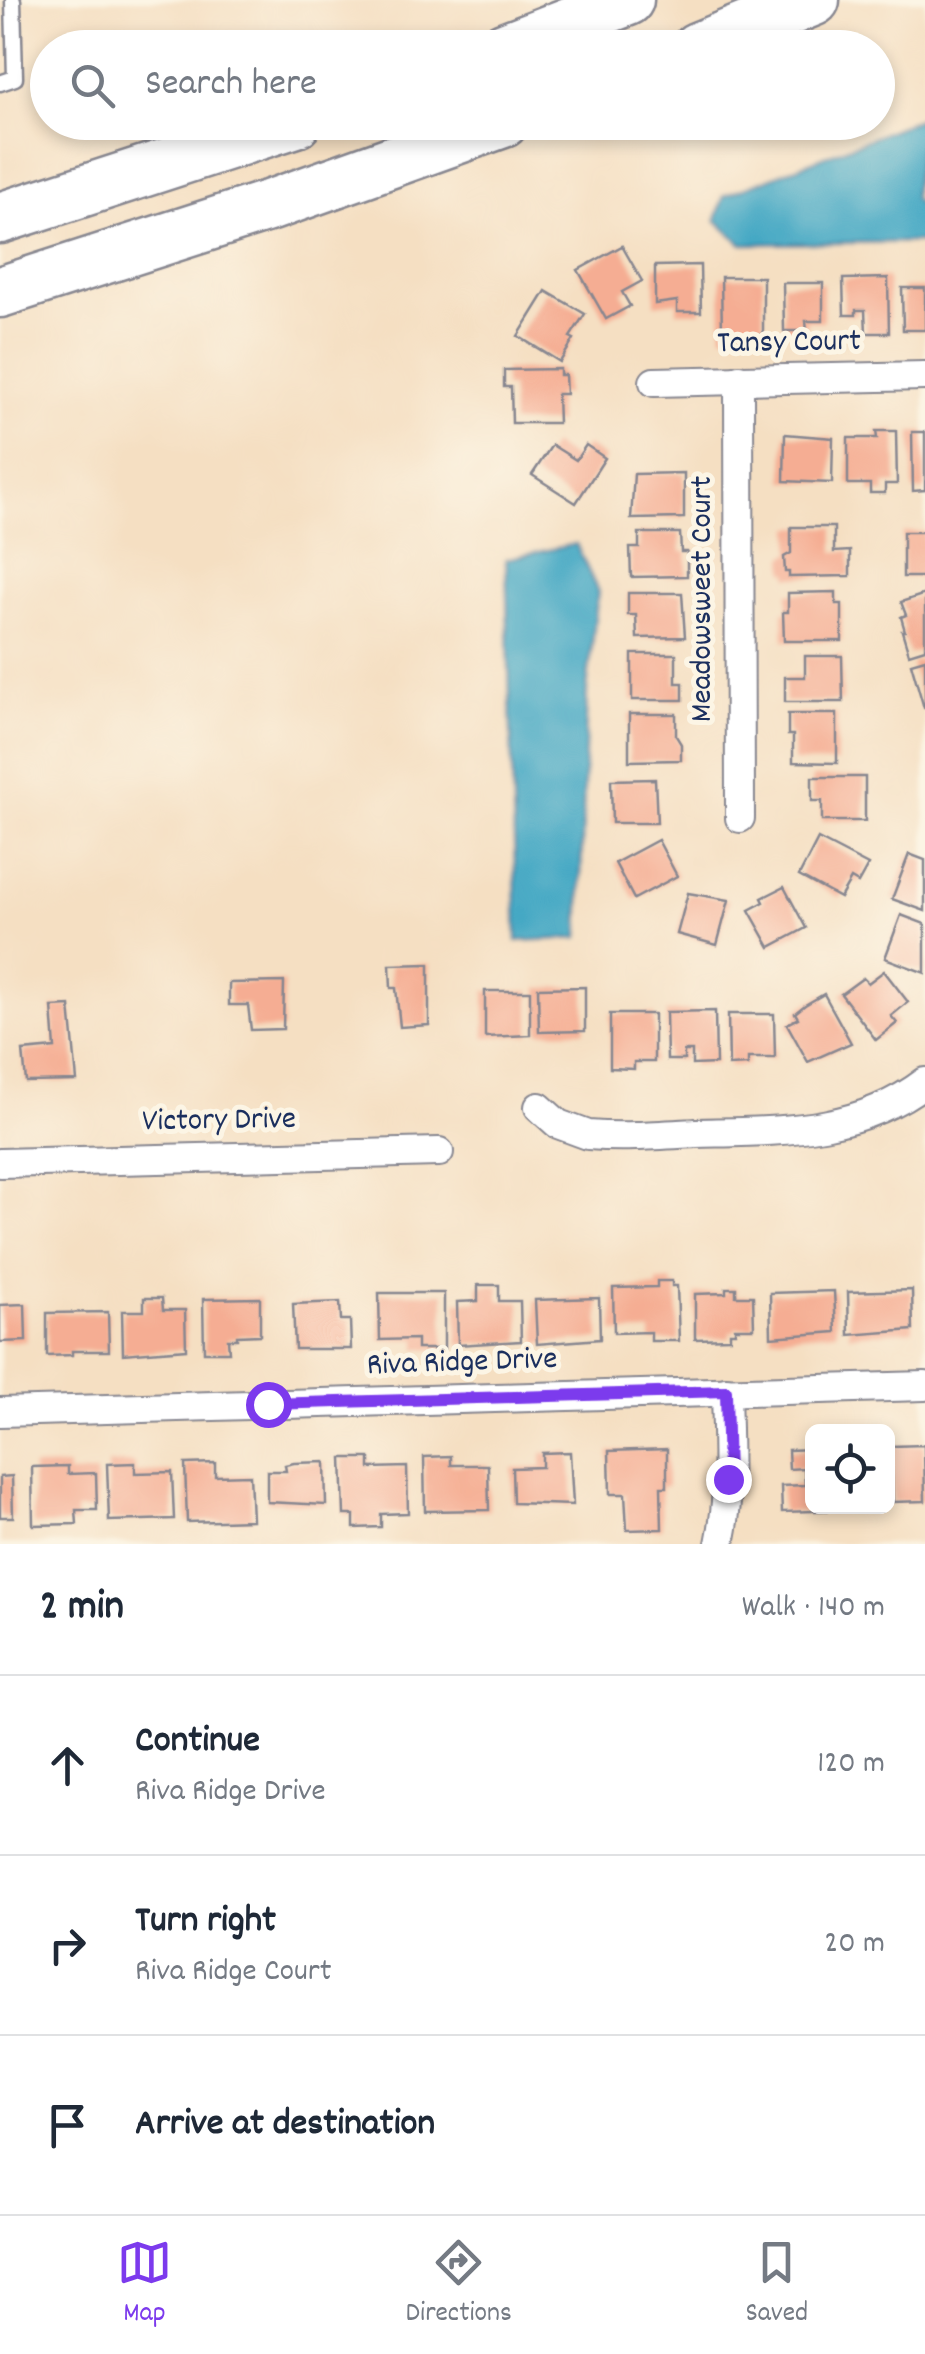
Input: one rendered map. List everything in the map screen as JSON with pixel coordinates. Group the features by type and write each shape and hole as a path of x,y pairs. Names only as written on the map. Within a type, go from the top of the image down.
{"highway":[{"path":"550,30 628,0"},
{"path":"742,30 814,0"},
{"path":"0,218 240,140"},
{"path":"0,292 271,205 453,140"}],"street":[{"name":"Tansy Court","path":"654,382 925,376"},
{"name":"Meadowsweet Court","path":"739,379 740,818"},
{"path":"539,1107 558,1124 588,1135 781,1131 840,1124 866,1116 894,1104 925,1082"},
{"name":"Victory Drive","path":"0,1162 439,1152"},
{"name":"Riva Ridge Drive","path":"0,1412 925,1386"},
{"path":"720,1544 728,1479 726,1391"}],"lane":[{"path":"0,83 15,78 13,0"}],"water":[{"path":"924,117 913,198 925,209 925,242 742,244 716,220 724,196 866,140 895,140 895,128"},
{"path":"576,544 598,592 587,689 579,938 517,941 506,559"}],"building":[{"path":"622,246 642,281 622,292 630,306 606,319 578,270"},
{"path":"700,265 701,312 677,312 677,301 655,304 655,266"},
{"path":"721,277 763,277 763,335 722,335"},
{"path":"888,278 889,333 866,333 865,310 844,315 843,279"},
{"path":"783,283 823,283 823,321 806,321 807,331 784,331"},
{"path":"902,288 925,288 925,330 903,330"},
{"path":"546,291 585,314 560,362 518,336"},
{"path":"560,369 560,375 565,375 566,394 557,394 558,423 512,423 511,387 504,387 504,370"},
{"path":"876,431 896,431 897,484 885,484 885,493 870,493 870,484 848,484 848,438 877,438"},
{"path":"912,432 925,432 925,490 913,491"},
{"path":"785,434 833,438 832,483 784,481"},
{"path":"552,445 576,460 586,445 605,458 576,503 532,475"},
{"path":"684,473 684,518 631,519 634,474"},
{"path":"791,527 834,527 834,552 850,551 850,576 789,577 784,557 791,553"},
{"path":"903,532 925,532 925,577 903,577"},
{"path":"639,533 680,533 681,552 687,552 687,576 631,577 630,548 639,548"},
{"path":"836,592 836,604 842,604 842,641 784,641 783,612 788,612 788,593"},
{"path":"628,593 682,593 685,637 637,638 636,615 628,615"},
{"path":"925,594 925,649 909,654 902,631 901,617 906,615 901,602"},
{"path":"632,654 676,654 676,683 683,683 683,700 632,700"},
{"path":"805,656 842,656 843,702 785,702 785,677 805,677"},
{"path":"925,659 925,708 924,708 911,663"},
{"path":"629,714 676,714 681,760 629,761"},
{"path":"788,714 837,714 837,763 793,762"},
{"path":"812,777 865,777 865,821 822,821 822,801 812,801"},
{"path":"655,779 657,823 612,823 611,780"},
{"path":"818,839 868,865 858,883 851,879 840,898 799,876"},
{"path":"658,840 677,876 634,899 615,863"},
{"path":"909,854 925,860 925,911 892,899"},
{"path":"784,887 806,928 770,947 749,910"},
{"path":"688,893 729,900 717,945 677,934"},
{"path":"901,915 925,924 925,973 885,958"},
{"path":"429,964 429,1025 400,1027 390,965"},
{"path":"884,971 908,1002 891,1016 897,1023 876,1040 841,994 863,978 868,983"},
{"path":"284,982 283,1029 251,1030 248,1005 229,1005 229,983"},
{"path":"585,987 585,1031 539,1032 538,988"},
{"path":"485,991 530,991 530,1035 485,1037"},
{"path":"824,994 851,1043 808,1062 787,1024 798,1018 795,1013"},
{"path":"70,1006 77,1081 26,1082 23,1051 55,1048 52,1007"},
{"path":"715,1011 716,1064 692,1065 692,1051 684,1051 684,1060 667,1060 666,1012"},
{"path":"610,1014 654,1014 654,1062 634,1062 634,1069 610,1068"},
{"path":"728,1014 774,1014 775,1058 748,1058 748,1065 729,1066"},
{"path":"657,1281 672,1281 672,1286 677,1286 679,1341 651,1341 651,1332 614,1333 613,1288 657,1287"},
{"path":"478,1285 499,1285 499,1301 520,1301 521,1341 458,1345 457,1302 478,1301"},
{"path":"726,1288 736,1288 736,1296 753,1296 754,1328 735,1328 730,1338 695,1339 695,1294 726,1293"},
{"path":"912,1290 913,1330 849,1335 848,1292"},
{"path":"834,1291 836,1332 771,1337 770,1293"},
{"path":"379,1293 444,1293 444,1349 417,1349 417,1339 380,1340"},
{"path":"144,1298 162,1298 163,1310 185,1310 186,1349 123,1354 122,1311 144,1311"},
{"path":"260,1298 260,1335 228,1339 229,1352 204,1352 203,1299"},
{"path":"599,1298 600,1339 537,1344 535,1300"},
{"path":"340,1302 341,1320 350,1320 351,1349 295,1349 293,1304"},
{"path":"25,1304 26,1341 0,1342 0,1305"},
{"path":"108,1312 109,1351 47,1356 47,1313"},
{"path":"924,1445 925,1501 895,1502 895,1446"},
{"path":"667,1449 667,1487 661,1487 662,1529 627,1530 625,1494 610,1494 609,1451"},
{"path":"805,1449 805,1485 804,1468 789,1469 788,1450"},
{"path":"570,1452 573,1505 513,1503 512,1468 542,1467 542,1453"},
{"path":"451,1456 451,1465 488,1465 489,1510 425,1511 424,1457"},
{"path":"342,1458 370,1458 370,1468 407,1467 408,1513 381,1514 381,1527 354,1528 354,1515 344,1515"},
{"path":"325,1462 326,1505 267,1502 267,1471 286,1471 285,1465 294,1463"},
{"path":"135,1463 135,1473 172,1472 174,1519 109,1521 107,1464"},
{"path":"215,1463 215,1476 250,1475 252,1520 187,1522 185,1464"},
{"path":"68,1466 68,1474 96,1473 97,1510 76,1510 77,1524 33,1525 32,1467"},
{"path":"12,1476 13,1517 0,1517 0,1477"},
{"path":"805,1485 805,1511 782,1512 781,1486"}],"route":[{"path":"268,1404 726,1391 728,1479"}]}
